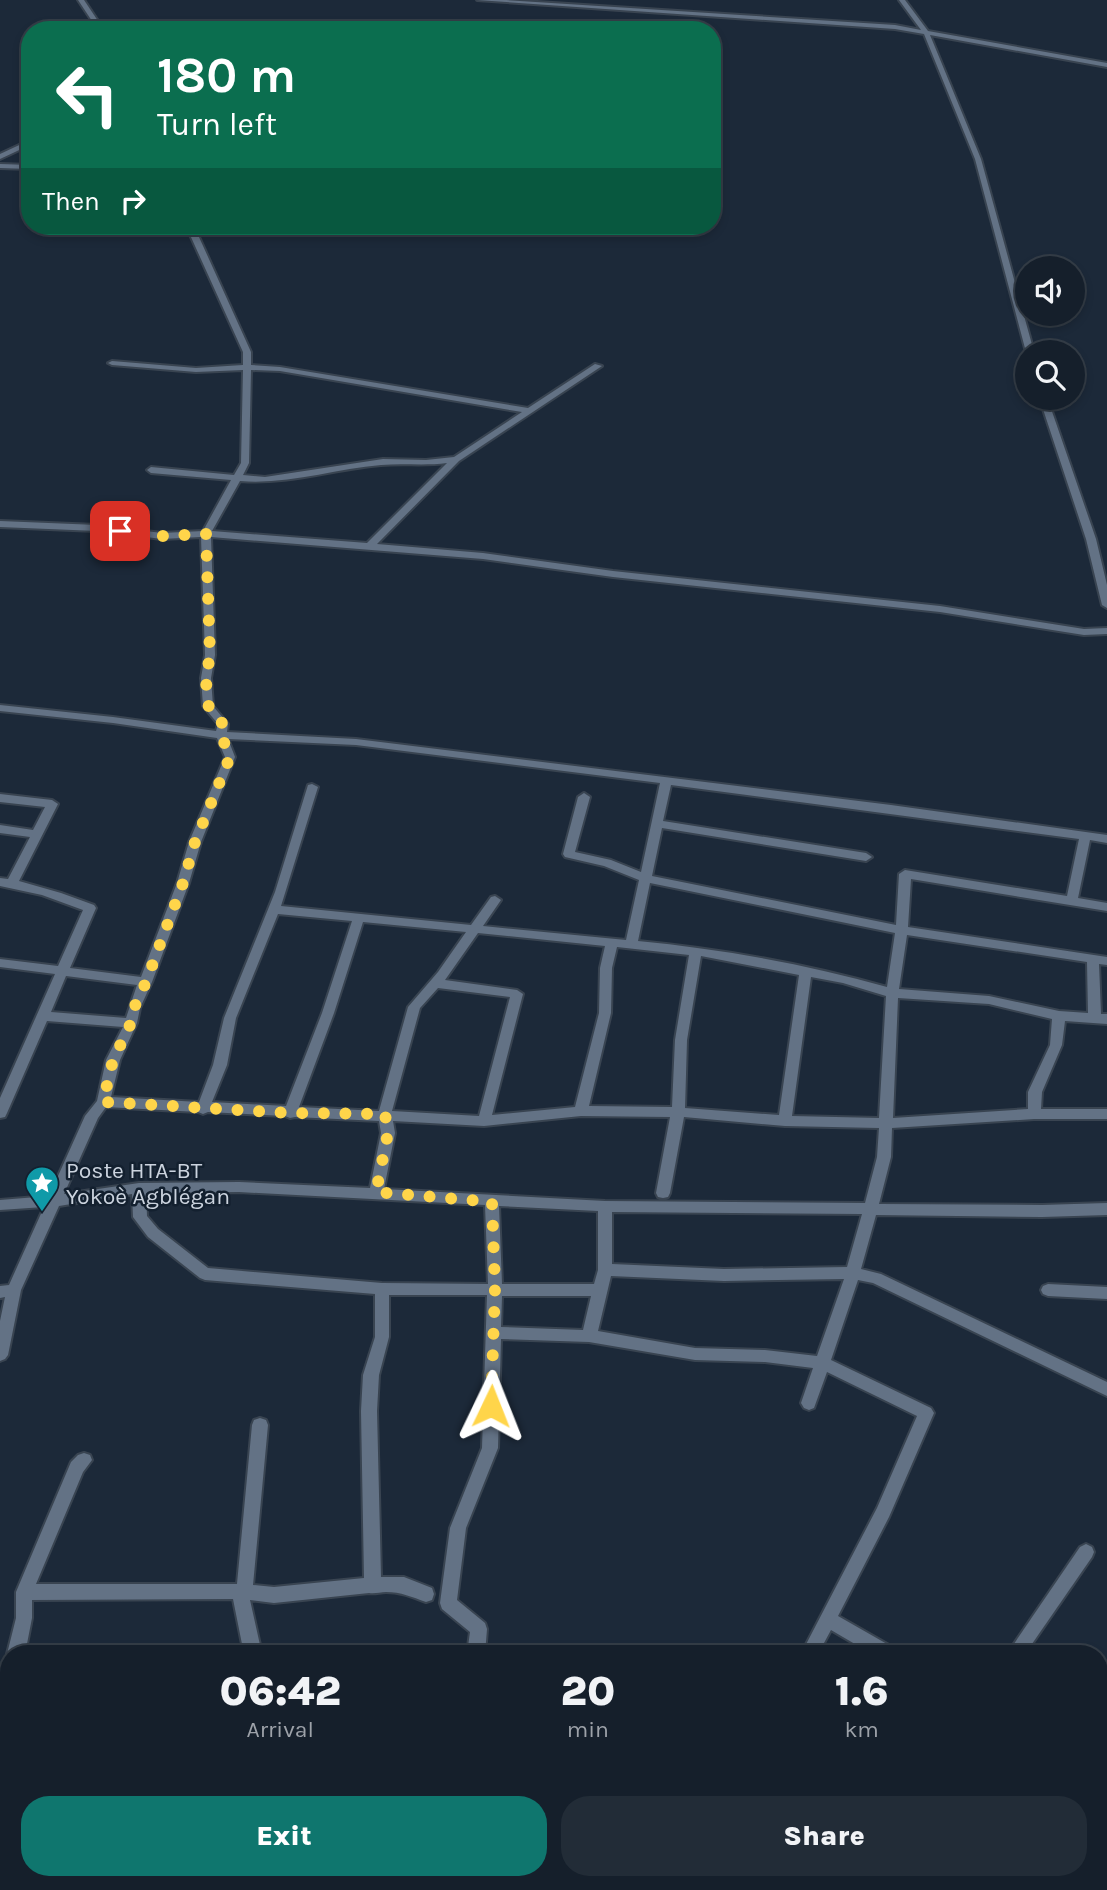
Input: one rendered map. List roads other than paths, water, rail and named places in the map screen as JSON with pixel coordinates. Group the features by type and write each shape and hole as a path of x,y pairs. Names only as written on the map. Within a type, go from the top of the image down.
{"street":[{"path":"81,0 95,21"},
{"path":"480,0 869,24 1107,65"},
{"path":"902,0 926,32 978,159 1027,340"},
{"path":"0,157 21,146"},
{"path":"0,166 21,167"},
{"path":"0,1355 7,1291 93,1116 103,1102 113,1060 131,1023 134,1008 183,883 195,842 230,757 221,735 223,724 211,712 207,702 206,678 210,655 206,534 245,463 247,352 194,235"},
{"path":"112,363 196,370 246,367 280,369 527,410"},
{"path":"369,547 456,459 598,366"},
{"path":"1047,410 1091,539 1107,605"},
{"path":"151,470 265,480 383,462 441,462 456,459"},
{"path":"0,524 97,528 162,536 206,534 483,556 940,609 1084,632 1107,631"},
{"path":"0,708 221,735 356,742 1107,839"},
{"path":"631,944 644,878 659,824 666,781"},
{"path":"202,1109 220,1065 230,1018 281,892 312,787"},
{"path":"584,797 569,853 607,863 644,878 902,930 1107,961"},
{"path":"0,798 52,804 6,883 51,893 90,908 0,1112"},
{"path":"659,824 866,857"},
{"path":"0,829 36,834"},
{"path":"1072,900 1085,836"},
{"path":"809,1403 873,1208 884,1157 892,993 902,930 905,874 1107,907"},
{"path":"376,1192 388,1133 385,1114 414,1007 436,983 495,900"},
{"path":"273,909 696,951 843,979 892,993 989,1000 1059,1016 1101,1019 1093,959"},
{"path":"290,1113 328,1013 359,917"},
{"path":"581,1111 605,1013 606,968 612,943"},
{"path":"663,1193 678,1112 681,1040 696,951"},
{"path":"0,963 146,982"},
{"path":"785,1121 805,973"},
{"path":"436,983 517,993 484,1121"},
{"path":"42,1016 131,1023"},
{"path":"1034,1114 1035,1092 1056,1045 1059,1016"},
{"path":"103,1102 484,1121 581,1111 678,1112 785,1121 886,1123 1034,1114 1107,1114"},
{"path":"0,1205 53,1201 139,1188 239,1187 376,1192 492,1202 605,1206 1042,1211 1107,1209"},
{"path":"139,1188 140,1217 153,1233 205,1274 353,1285 382,1290 600,1290"},
{"path":"477,1645 479,1629 449,1603 458,1528 489,1448 495,1288 492,1202"},
{"path":"589,1336 605,1270 605,1206"},
{"path":"605,1270 724,1275 853,1273 876,1278 1107,1389"},
{"path":"373,1587 369,1411 371,1375 382,1337 382,1290"},
{"path":"1048,1290 1107,1293"},
{"path":"494,1333 589,1336 695,1354 765,1356 823,1363 926,1413 883,1512 814,1645"},
{"path":"244,1593 260,1425"},
{"path":"18,1645 24,1618 24,1592 77,1467 84,1460"},
{"path":"1021,1645 1086,1552"},
{"path":"24,1592 232,1591 274,1595 404,1586 426,1594"},
{"path":"244,1593 240,1593 251,1645"},
{"path":"828,1619 873,1645"}],"place":[{"name":"Poste HTA-BT Yokoè Agblégan","path":"42,1213"}]}
